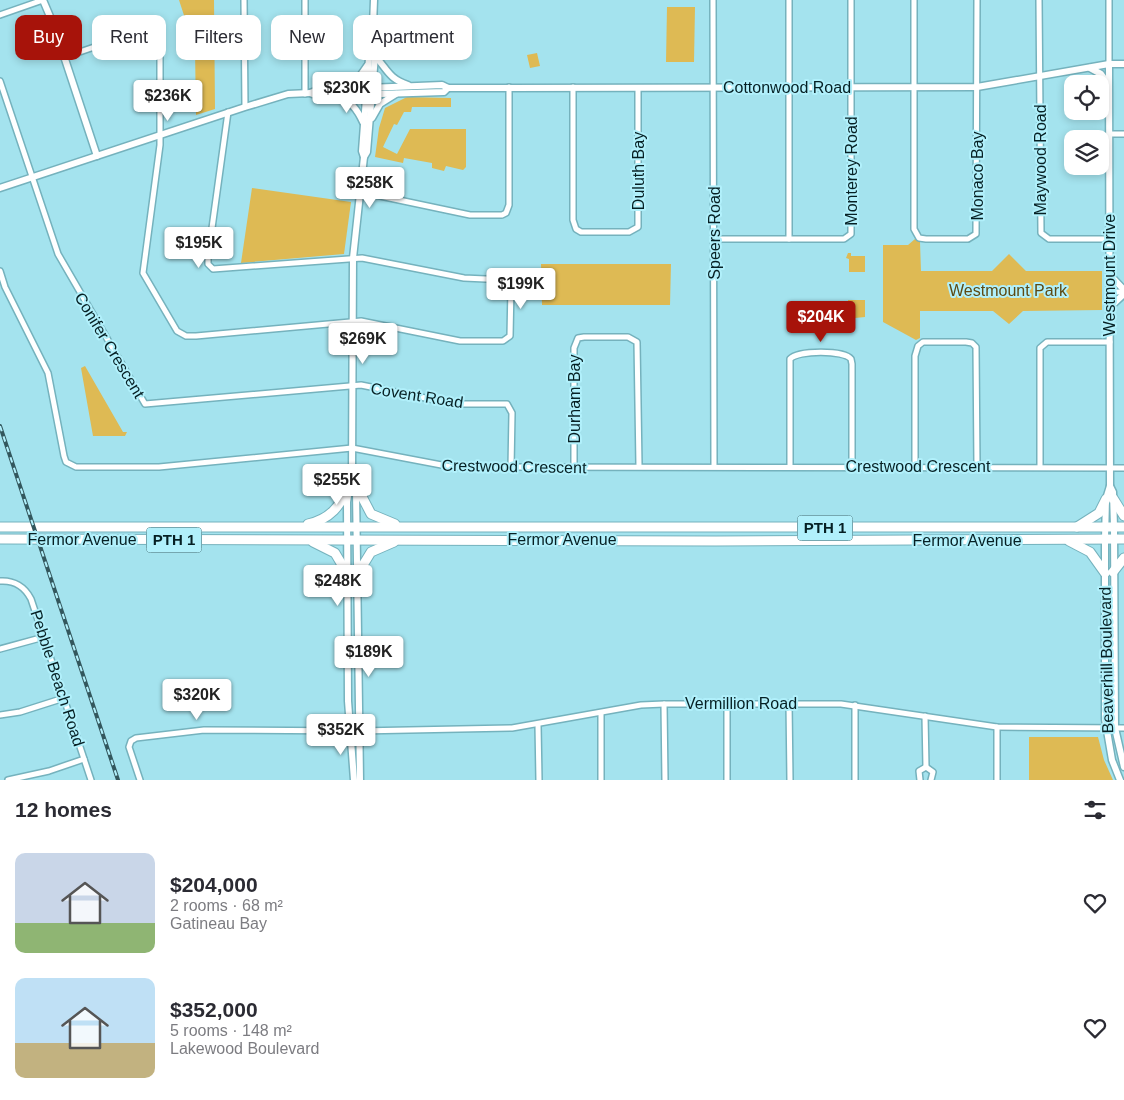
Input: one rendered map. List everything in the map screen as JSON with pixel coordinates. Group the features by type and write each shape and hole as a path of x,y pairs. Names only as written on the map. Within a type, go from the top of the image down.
{"highway":[{"path":"294,527 319,522 334,513 352,485 371,514 385,522 407,527"},
{"path":"1077,527 1099,513 1110,498 1124,516"},
{"name":"Fermor Avenue","path":"0,527 1124,527"},
{"name":"Fermor Avenue","path":"0,539 716,541 1124,539"},
{"path":"303,539 324,545 335,552 353,575 371,552 383,545 404,539"},
{"path":"1066,540 1090,552 1109,572 1124,558"}],"street":[{"path":"0,15 43,0 49,15"},
{"path":"244,0 245,107"},
{"path":"305,0 307,94"},
{"path":"374,0 374,15"},
{"name":"Speers Road","path":"713,0 714,466"},
{"path":"789,0 789,239"},
{"path":"851,0 851,87"},
{"path":"914,0 914,87"},
{"path":"977,0 977,87"},
{"path":"1039,0 1039,77"},
{"path":"1109,0 1109,64"},
{"path":"82,51 144,30 154,32 160,48 160,135 143,274 177,331 186,336 196,336 361,321 460,341 503,341 507,339 511,332 511,287 507,280 464,278 353,258 220,270 213,269 208,264 228,112"},
{"path":"65,60 97,156"},
{"path":"343,90 358,79 370,60"},
{"path":"360,780 358,640 347,527 352,485 353,258 364,157 362,151 367,123 373,60"},
{"path":"379,60 391,77 412,86"},
{"name":"Cottonwood Road","path":"0,188 228,112 288,94 338,95 412,86 442,85 448,88 977,87 1109,64 1124,64"},
{"name":"Westmount Drive","path":"1109,64 1109,75"},
{"path":"368,65 369,91"},
{"path":"1088,68 1102,75"},
{"name":"Maywood Road","path":"1039,77 1041,233 1049,238 1108,239"},
{"path":"0,81 32,177"},
{"path":"361,192 470,215 502,215 506,213 509,205 509,87"},
{"name":"Duluth Bay","path":"573,87 573,220 576,229 581,232 628,232 638,227 638,88"},
{"name":"Monterey Road","path":"714,239 844,239 852,234 851,87"},
{"name":"Monaco Bay","path":"914,87 915,233 922,239 968,239 976,234 977,87"},
{"name":"Cottonwood Road","path":"307,94 318,90 399,93 444,92 448,88"},
{"path":"367,123 380,104 399,93"},
{"path":"338,95 350,101 367,123"},
{"path":"1109,134 1124,134"},
{"name":"Westmount Drive","path":"1109,175 1109,539"},
{"name":"Conifer Crescent","path":"32,177 63,264 145,404 353,386"},
{"name":"Crestwood Crescent","path":"0,271 48,373 64,456 66,462 71,466 159,467 352,448 443,467 1040,466 1124,468"},
{"path":"1110,275 1124,292"},
{"path":"1110,292 1124,292"},
{"path":"1110,308 1124,292"},
{"name":"Durham Bay","path":"574,466 574,343 578,338 606,337 633,338 638,346 639,466"},
{"path":"915,466 915,350 923,342 966,342 972,343 976,347 977,466"},
{"path":"1040,466 1040,348 1047,342 1110,342"},
{"path":"790,466 790,359 794,354 842,353 851,359 852,466"},
{"name":"Covent Road","path":"353,386 455,404 507,404 512,413 511,467"},
{"path":"352,485 358,527 348,640 349,730 354,780"},
{"name":"Beaverhill Boulevard","path":"1109,539 1106,728 1112,760 1120,780"},
{"name":"Beaverhill Boulevard","path":"1109,572 1115,728 1124,767"},
{"name":"Pebble Beach Road","path":"0,581 14,583 25,589 32,600 91,780"},
{"path":"0,649 44,637"},
{"path":"348,640 358,640"},
{"path":"0,715 20,712 64,698"},
{"path":"727,703 727,780"},
{"path":"789,703 790,780"},
{"name":"Vermillion Road","path":"140,780 129,747 131,741 136,738 202,730 512,728 664,704 789,703 854,705 997,728 1124,728"},
{"path":"664,704 664,780"},
{"path":"854,705 854,780"},
{"path":"601,713 601,780"},
{"path":"925,716 926,767"},
{"path":"538,725 539,780"},
{"path":"996,780 997,728"},
{"path":"8,780 49,772 84,759"},
{"path":"920,780 919,771 926,767"},
{"path":"926,767 933,772 931,780"}],"green space":[{"path":"179,0 214,0 214,15 184,15"},
{"path":"667,7 695,7 694,62 666,62"},
{"path":"537,53 540,66 530,68 527,55"},
{"path":"195,60 215,60 215,109 196,115"},
{"path":"407,97 451,98 451,107 412,107 411,112 404,112 397,125 394,124 383,147 397,154 410,129 466,129 466,167 463,170 446,166 444,171 432,168 432,163 404,158 403,163 375,157 379,128 385,108"},
{"path":"252,188 351,202 344,254 241,263"},
{"name":"Westmount Park","path":"915,239 920,242 921,271 992,271 1009,254 1026,271 1102,271 1102,310 1023,311 1009,324 993,311 920,311 920,338 916,340 883,322 883,245 908,245"},
{"path":"848,253 851,253 851,256 865,256 865,272 849,272 849,259 846,258"},
{"path":"541,264 671,264 670,305 542,305"},
{"path":"848,300 865,300 865,317 845,319 845,313 848,313"},
{"path":"85,366 123,432 127,432 125,436 93,436 81,368"},
{"path":"1029,737 1098,737 1104,760 1113,780 1029,780"}],"railway":[{"path":"0,426 118,780"}]}
